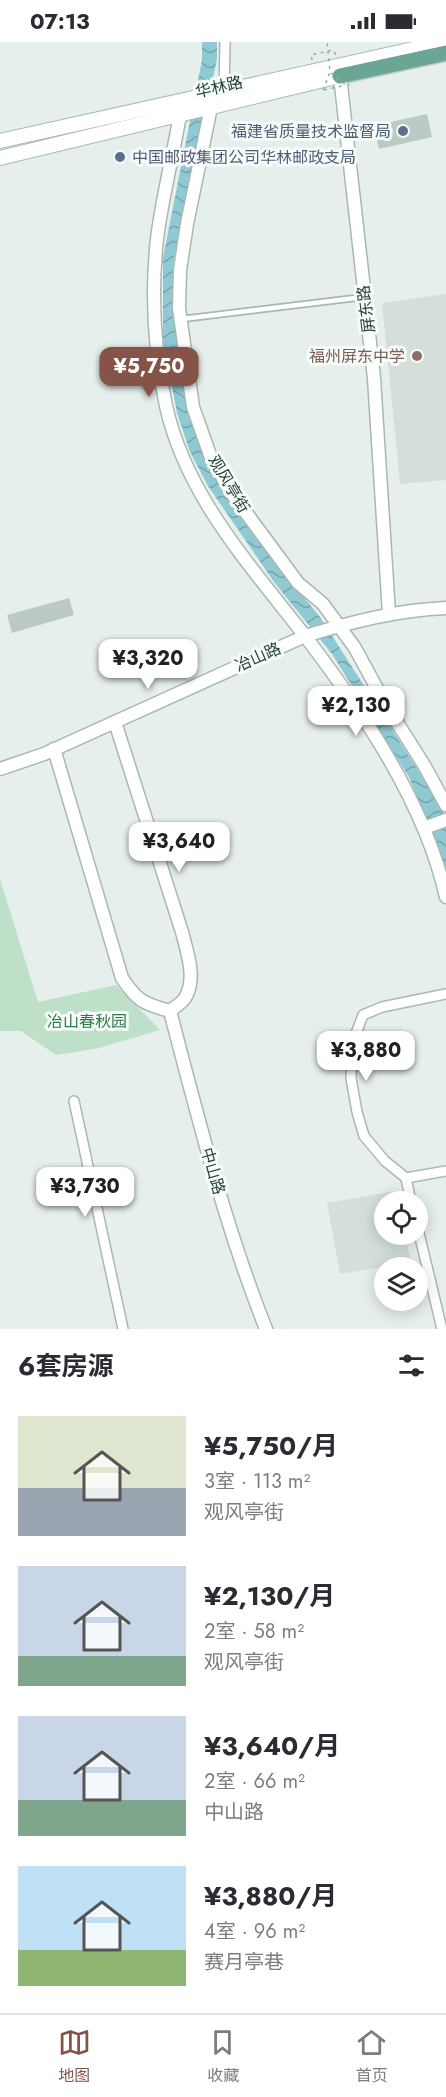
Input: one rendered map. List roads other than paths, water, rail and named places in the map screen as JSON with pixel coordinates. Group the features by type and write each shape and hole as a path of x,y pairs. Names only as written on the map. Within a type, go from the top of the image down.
{"main road":[{"name":"华林路","path":"0,141 445,42"},
{"name":"华林路","path":"0,158 446,53"}],"street":[{"path":"218,92 225,42"},
{"name":"屏东路","path":"341,79 374,378 389,614"},
{"name":"观风亭街","path":"211,107 180,270 180,319 193,407 210,455 230,491 298,583 322,604 356,648 386,705 446,805"},
{"name":"观风亭街","path":"180,115 161,217 155,270 155,337 167,408 187,466 222,529 341,686 386,754 424,828 440,867 446,897"},
{"name":"冶山路","path":"0,769 54,749 304,636 389,614 446,608"},
{"path":"54,749 122,978 134,996 152,1006 170,1011 184,1000 190,984 189,963 182,932 115,722"},
{"path":"424,828 446,820"},
{"path":"409,1191 406,1178 385,1161 364,1136 351,1078 352,1044 363,1015 382,1007 446,994"},
{"name":"中山路","path":"170,1011 222,1201 249,1287 266,1329"},
{"path":"74,1101 123,1329"},
{"path":"406,1178 446,1171"},
{"path":"422,1245 442,1329"}],"lane":[{"path":"180,319 364,297"}],"water":[{"path":"202,42 217,42 217,59 174,257 173,295 176,334 188,411 203,452 227,496 257,540 320,617 441,806 446,822 446,870 409,777 332,654 274,582 208,486 190,452 177,413 163,339 163,258 202,60"}],"place":[{"name":"福建省质量技术监督局","path":"403,131"},
{"name":"中国邮政集团公司华林邮政支局","path":"120,157"},
{"name":"福州屏东中学","path":"417,356"}],"park label":[{"name":"冶山春秋园","path":"87,1021"}]}
